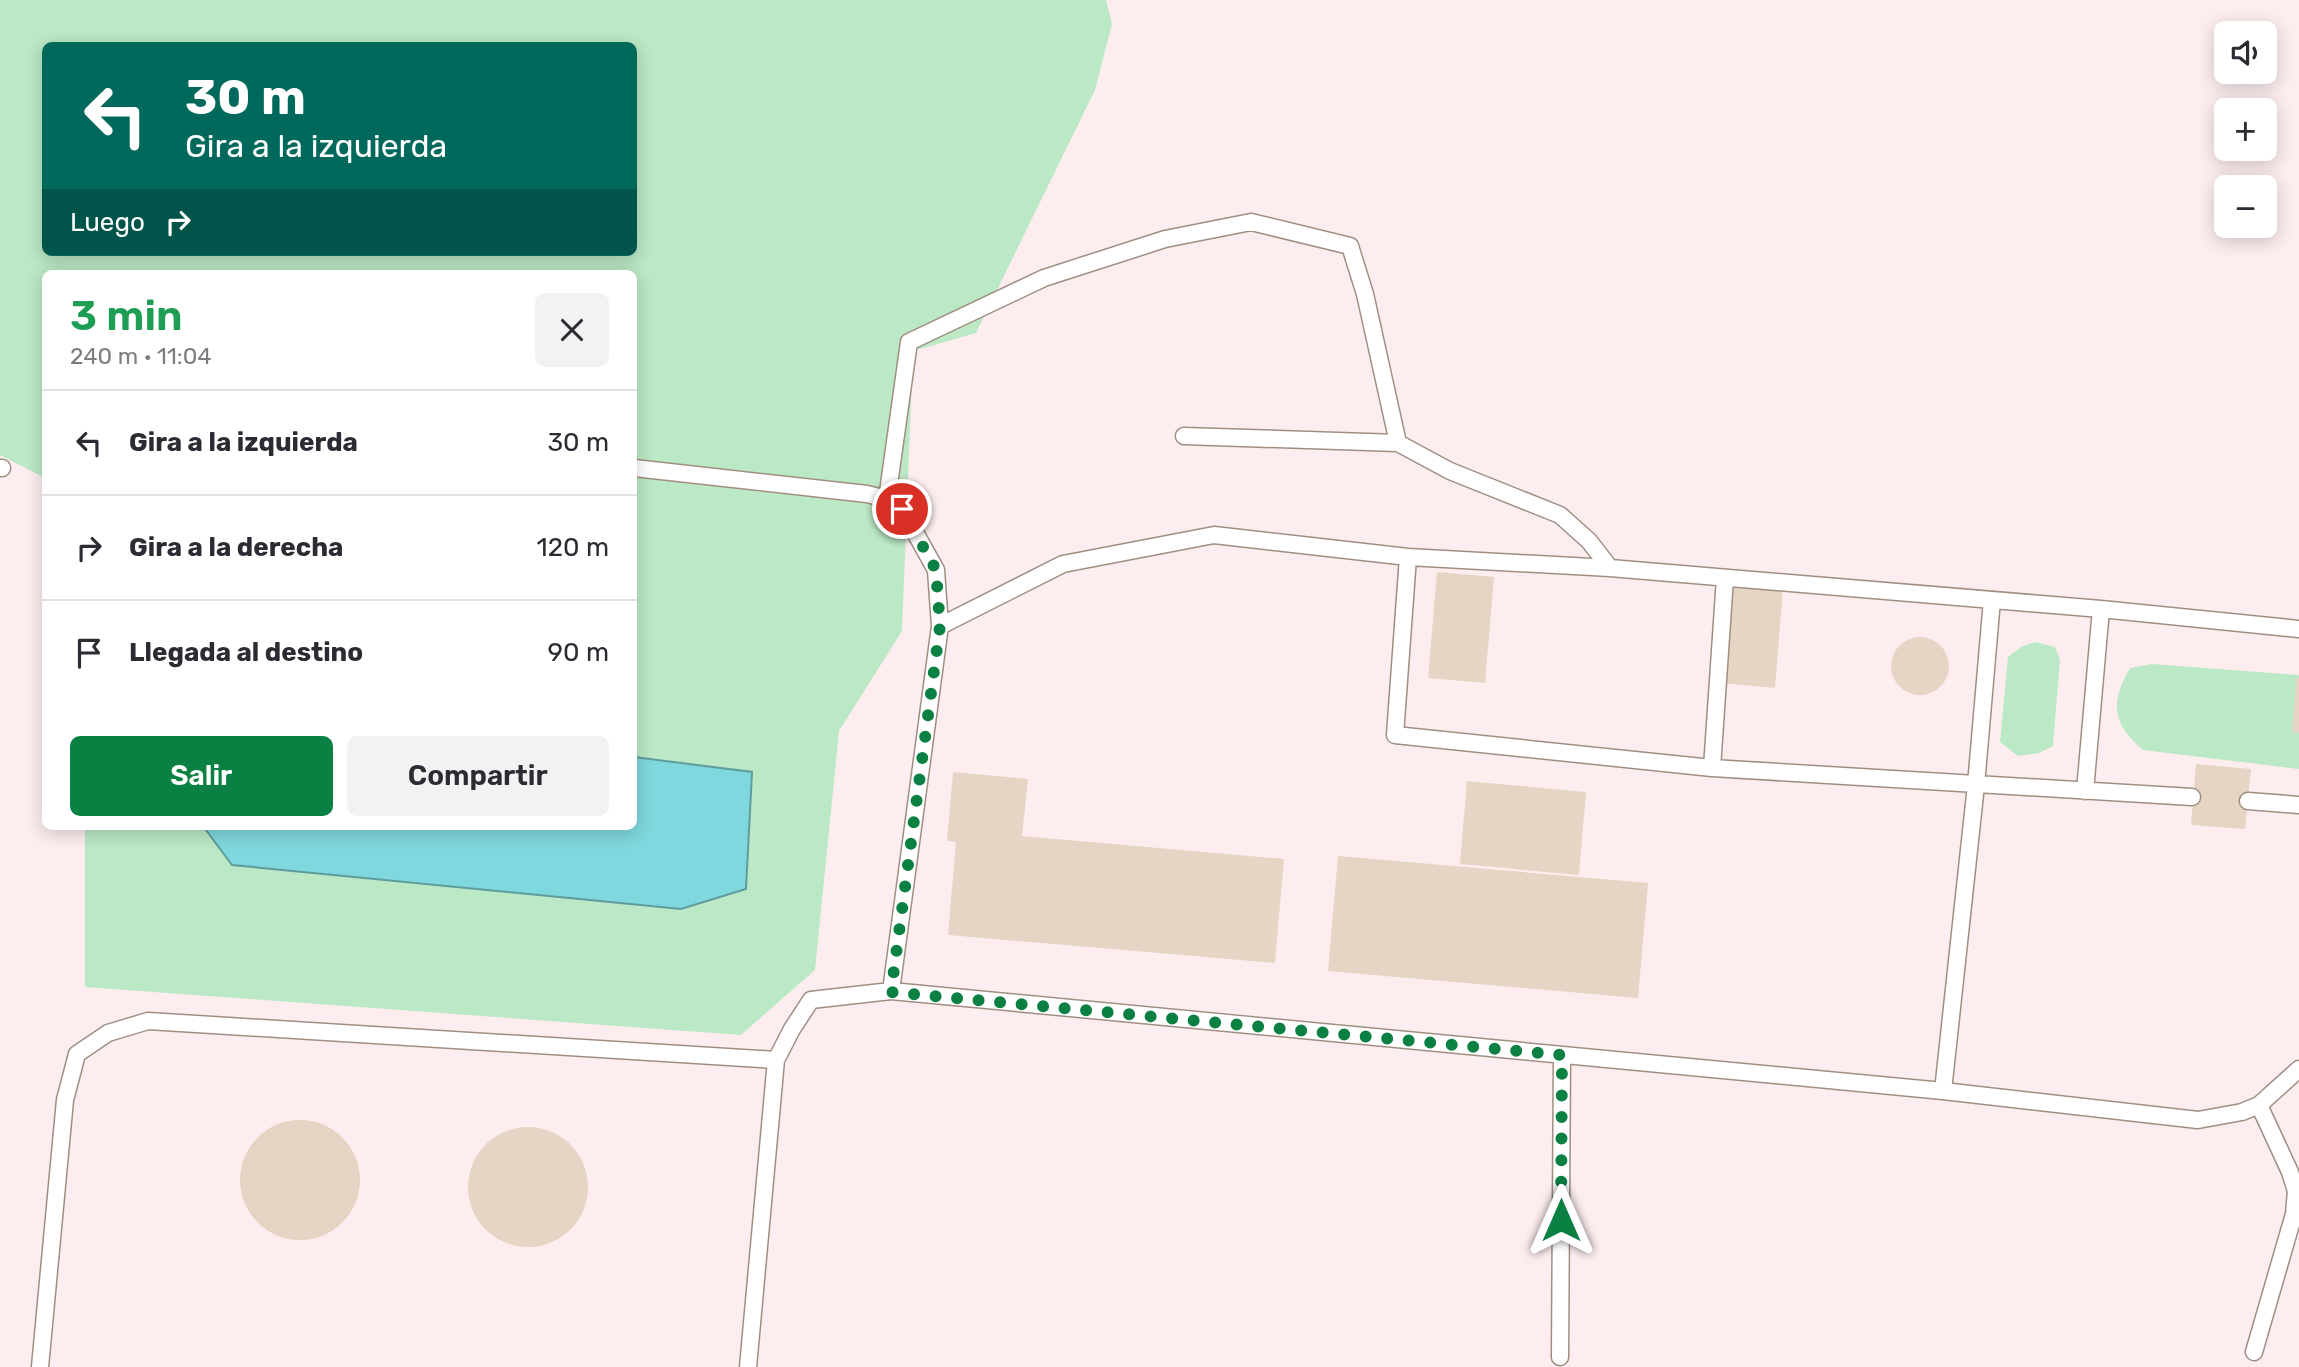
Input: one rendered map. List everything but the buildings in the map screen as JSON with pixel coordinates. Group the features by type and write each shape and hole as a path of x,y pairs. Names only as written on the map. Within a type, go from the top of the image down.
{"lane":[{"path":"887,499 909,342 1044,278 1165,239 1251,222 1350,246 1365,294 1398,443"},
{"path":"1184,436 1398,443 1450,471 1560,515 1589,541 1610,568"},
{"path":"637,468 867,494 887,499 902,509 936,570 940,626 891,992"},
{"path":"940,626 1063,564 1213,536 1408,557 1610,568 2101,609 2299,629"},
{"path":"1408,557 1395,735 1712,768 2192,797"},
{"path":"1712,768 1725,578"},
{"path":"1943,1091 1976,785 1992,600"},
{"path":"2085,790 2101,609"},
{"path":"2248,801 2299,805"},
{"path":"748,1367 776,1060 811,1000 891,992 1943,1091 2198,1120 2242,1112 2259,1105 2299,1069"},
{"path":"40,1367 65,1100 77,1054 108,1033 148,1021 776,1060"},
{"path":"1560,1357 1562,1055"},
{"path":"2254,1352 2294,1214 2296,1191 2259,1105"}],"shaded area":[{"path":"0,0 2299,0 2299,1367 0,1367"}],"green space":[{"path":"0,0 1106,0 1112,24 1095,90 976,333 913,351 902,631 839,731 815,970 741,1035 85,987 85,830 637,830 637,270 42,270 42,476 0,455"},
{"path":"2035,642 2055,647 2060,660 2053,746 2039,753 2018,756 2000,742 2008,657 2021,647"},
{"path":"2152,664 2299,675 2299,769 2143,750 2125,731 2117,712 2117,702 2130,668"}],"water":[{"path":"637,757 752,772 746,889 681,909 232,865 206,830 637,830"}],"route":[{"path":"902,509 936,570 940,626 891,992 1562,1055 1561,1220"}]}
